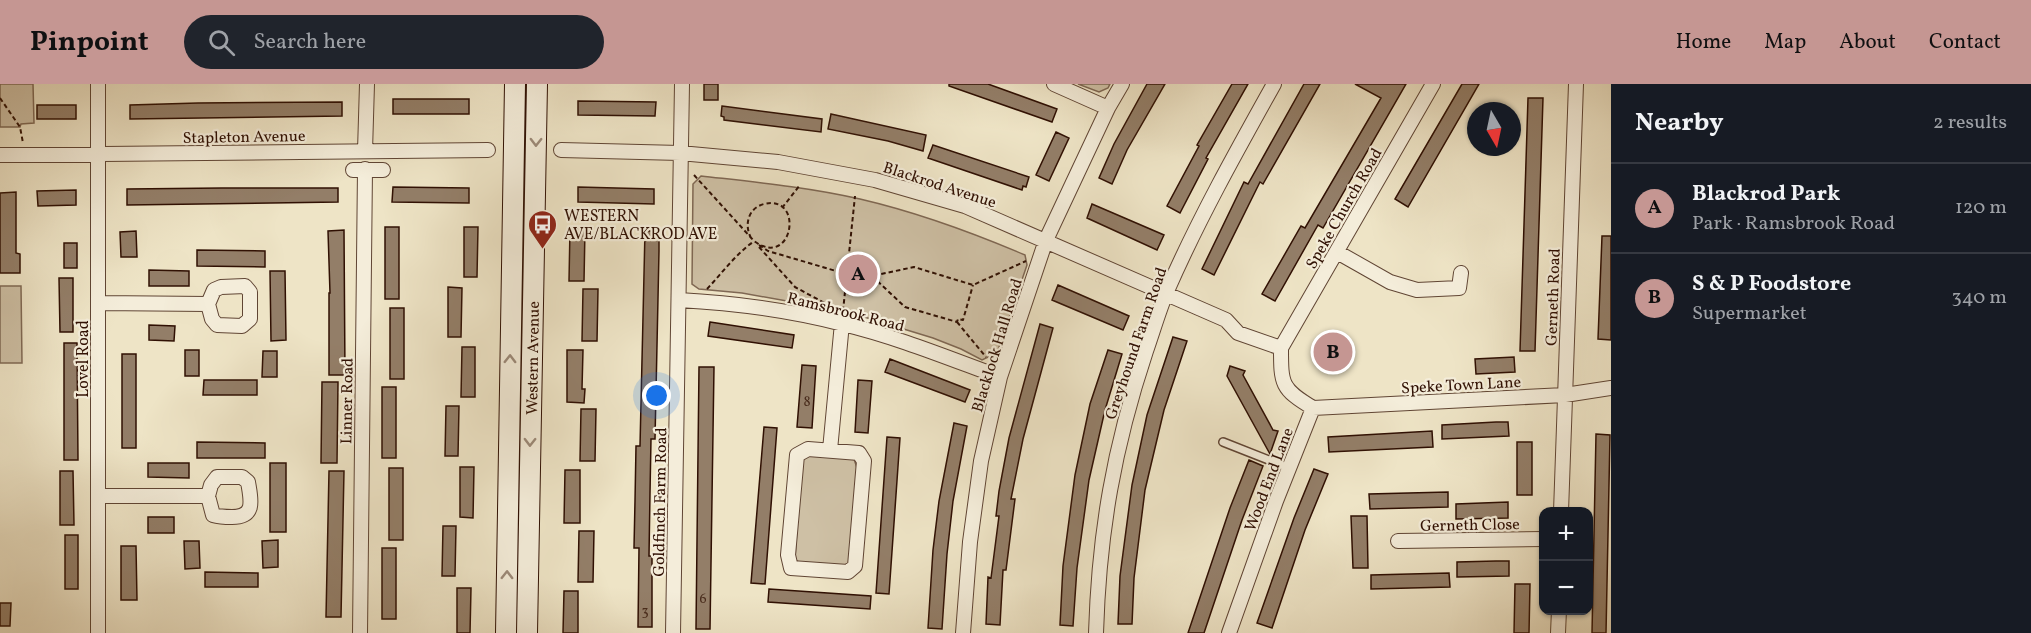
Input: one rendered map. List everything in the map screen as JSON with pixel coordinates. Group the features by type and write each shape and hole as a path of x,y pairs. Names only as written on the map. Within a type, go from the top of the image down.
{"street":[{"name":"Lovel Road","path":"98,84 98,633"},
{"path":"365,152 367,84"},
{"name":"Western Avenue","path":"507,633 515,84"},
{"name":"Western Avenue","path":"527,633 537,84"},
{"name":"Goldfinch Farm Road","path":"673,633 682,84"},
{"path":"1054,84 1107,108"},
{"name":"Blacklock Hall Road","path":"963,633 970,542 981,461 1000,377 1046,240 1107,108 1122,84"},
{"name":"Greyhound Farm Road","path":"1096,633 1098,575 1110,487 1129,404 1166,293 1207,207 1274,84"},
{"name":"Speke Church Road","path":"1281,348 1433,84"},
{"name":"Gerneth Road","path":"1561,507 1576,84"},
{"name":"Stapleton Avenue","path":"0,155 488,150"},
{"name":"Blackrod Avenue","path":"561,150 680,153 778,162 874,180 965,206 1226,320 1238,333 1281,348"},
{"name":"Linner Road","path":"360,633 359,170 383,170"},
{"path":"1337,252 1390,282 1417,290 1459,288 1461,273"},
{"name":"Ramsbrook Road","path":"679,300 842,318 1000,377"},
{"path":"98,303 208,304"},
{"path":"830,450 842,318"},
{"path":"1281,348 1281,374 1286,387 1294,397 1313,408"},
{"name":"Speke Town Lane","path":"1313,408 1565,394 1611,388"},
{"name":"Wood End Lane","path":"1229,633 1313,408"},
{"path":"808,449 830,450 860,453 864,461 855,566 848,572 791,568 788,555 797,455 808,449"},
{"path":"99,496 208,496"},
{"name":"Gerneth Close","path":"1398,541 1539,539"},
{"path":"1558,615 1558,633"}],"lane":[{"path":"1223,442 1289,468"}],"path":[{"path":"0,98 20,127 24,154"},
{"path":"694,174 795,287 833,307"},
{"path":"782,208 800,185"},
{"path":"842,318 855,196"},
{"path":"751,238 748,232 748,219 755,208 768,204 782,208 791,223 788,236 778,245 765,247 759,245"},
{"path":"754,241 768,251 836,272 872,276 914,267 973,285 1031,258"},
{"path":"705,292 737,256 754,241"},
{"path":"872,276 905,307 957,322 992,364"},
{"path":"957,322 958,319 963,320 973,285"}],"shaded area":[{"path":"0,84 33,84 34,123 21,124 20,127 0,127"},
{"path":"523,84 531,84 530,146 521,145"},
{"path":"1078,84 1110,84 1108,88 1099,92"},
{"path":"521,155 530,155 518,628 511,628"},
{"path":"701,176 801,188 860,199 943,223 1025,255 1027,265 997,353 982,360 933,338 848,312 742,293 699,289 692,284 693,184"},
{"path":"0,286 21,286 22,363 0,363"},
{"path":"813,454 854,459 857,468 851,560 846,566 801,564 795,559 801,464 805,457"}],"building":[{"path":"704,84 718,84 718,100 704,100"},
{"path":"949,84 988,84 1057,109 1052,122 949,86"},
{"path":"1147,84 1165,84 1127,150 1112,184 1099,178 1114,144"},
{"path":"1232,84 1248,84 1206,158 1208,159 1180,213 1167,206 1199,146 1197,145"},
{"path":"1304,84 1320,84 1263,184 1260,182 1214,275 1202,269 1244,182 1248,184"},
{"path":"1355,84 1406,84 1323,228 1318,225 1275,301 1262,294 1301,226 1305,228 1381,98"},
{"path":"1462,84 1479,84 1408,207 1395,199"},
{"path":"1528,98 1543,98 1535,351 1520,351"},
{"path":"393,99 469,99 469,114 393,114"},
{"path":"578,101 656,102 655,116 578,115"},
{"path":"342,102 342,116 130,119 130,105"},
{"path":"37,105 76,105 76,119 37,119"},
{"path":"722,106 822,119 821,132 724,120 721,116"},
{"path":"831,114 926,135 923,151 888,141 828,129"},
{"path":"1056,132 1069,138 1049,181 1036,175"},
{"path":"933,145 1029,177 1026,187 1023,186 1022,190 928,158"},
{"path":"393,187 469,188 469,203 392,202"},
{"path":"578,187 654,189 654,204 578,202"},
{"path":"338,188 338,202 127,205 127,189"},
{"path":"76,190 76,205 38,206 37,191"},
{"path":"16,192 16,253 20,254 20,273 0,273 0,193"},
{"path":"1092,204 1164,235 1157,250 1087,218"},
{"path":"385,227 399,227 399,299 385,299"},
{"path":"464,227 478,227 477,277 464,277"},
{"path":"570,229 585,229 584,281 569,281"},
{"path":"344,230 345,375 329,375 328,231"},
{"path":"136,231 137,257 121,257 120,232"},
{"path":"645,231 659,231 659,251 655,439 651,439 649,556 652,556 652,627 638,627 639,548 634,548 636,446 640,446"},
{"path":"1602,236 1611,236 1611,340 1598,339"},
{"path":"64,243 77,243 77,268 64,268"},
{"path":"197,250 265,251 265,267 197,266"},
{"path":"149,270 189,271 189,286 149,286"},
{"path":"270,271 285,271 286,340 271,341"},
{"path":"59,278 73,278 73,332 60,332"},
{"path":"1058,285 1129,316 1123,330 1052,300"},
{"path":"448,287 462,288 461,337 448,337"},
{"path":"583,289 598,289 597,341 582,341"},
{"path":"390,308 404,308 404,379 390,379"},
{"path":"710,322 794,335 792,348 708,336"},
{"path":"1040,324 1053,328 1023,439 1011,499 1015,499 1006,570 1003,570 1000,625 986,624 988,577 991,578 999,516 996,516 999,491 1009,438"},
{"path":"149,325 175,326 174,341 149,340"},
{"path":"1173,337 1187,341 1164,410 1145,490 1134,578 1132,624 1118,624 1120,576 1132,485 1147,415"},
{"path":"64,343 77,343 78,460 64,460"},
{"path":"462,347 475,347 475,397 461,397"},
{"path":"185,350 199,350 199,376 185,376"},
{"path":"567,350 583,350 584,403 567,402"},
{"path":"1108,350 1122,354 1105,410 1089,480 1077,568 1073,626 1060,625 1063,566 1075,475 1090,404"},
{"path":"263,351 277,351 277,377 262,377"},
{"path":"122,354 136,354 136,448 122,448"},
{"path":"1514,357 1515,372 1476,374 1475,359"},
{"path":"890,359 970,390 965,402 885,372"},
{"path":"802,365 816,366 812,428 797,427"},
{"path":"1230,366 1245,371 1243,375 1273,430 1278,431 1270,454 1227,376"},
{"path":"699,367 714,367 710,629 696,629"},
{"path":"204,380 257,380 257,395 203,395"},
{"path":"858,380 872,381 868,433 855,432"},
{"path":"322,382 338,382 337,463 321,463"},
{"path":"382,387 396,387 396,458 382,458"},
{"path":"446,406 459,406 458,456 445,456"},
{"path":"581,409 596,409 595,461 580,461"},
{"path":"1508,422 1509,436 1442,439 1442,425"},
{"path":"954,423 967,426 953,501 942,629 928,628 939,501"},
{"path":"764,427 777,428 765,584 751,583"},
{"path":"1432,431 1433,447 1329,452 1328,437"},
{"path":"1596,434 1610,435 1606,633 1592,633"},
{"path":"887,437 900,438 889,594 876,593"},
{"path":"197,442 265,443 265,458 197,458"},
{"path":"1517,442 1532,442 1532,495 1517,495"},
{"path":"1249,460 1263,466 1242,520 1204,633 1188,633 1230,508"},
{"path":"148,463 189,463 189,478 148,477"},
{"path":"270,463 286,463 286,532 270,532"},
{"path":"460,467 474,467 473,518 460,517"},
{"path":"389,468 403,468 403,540 389,540"},
{"path":"1314,469 1328,474 1305,530 1272,628 1257,623"},
{"path":"565,470 580,470 580,523 564,523"},
{"path":"60,471 73,471 74,525 60,525"},
{"path":"329,471 344,471 341,617 326,617"},
{"path":"1448,492 1448,507 1370,509 1369,494"},
{"path":"1508,502 1508,518 1456,519 1456,504"},
{"path":"1351,516 1367,516 1368,568 1353,568"},
{"path":"148,517 174,517 174,533 148,533"},
{"path":"443,526 456,526 455,576 442,576"},
{"path":"579,531 594,531 593,582 578,582"},
{"path":"65,535 78,535 78,589 65,589"},
{"path":"278,540 278,567 263,568 262,541"},
{"path":"184,541 199,541 200,568 185,569"},
{"path":"121,546 136,546 137,600 121,600"},
{"path":"382,548 396,548 396,619 382,619"},
{"path":"1509,561 1509,576 1457,577 1457,562"},
{"path":"205,572 258,573 258,587 205,587"},
{"path":"1449,573 1450,587 1371,589 1371,575"},
{"path":"1515,584 1530,584 1529,633 1514,633"},
{"path":"457,588 471,588 470,633 457,633"},
{"path":"769,589 871,596 870,609 768,602"},
{"path":"564,591 578,591 578,633 563,633"},
{"path":"0,603 11,603 10,626 0,626"}],"place":[{"name":"WESTERN AVE/BLACKROD AVE","path":"543,250"},
{"name":"Blackrod Park","path":"858,274"},
{"name":"S & P Foodstore","path":"1333,352"}]}
